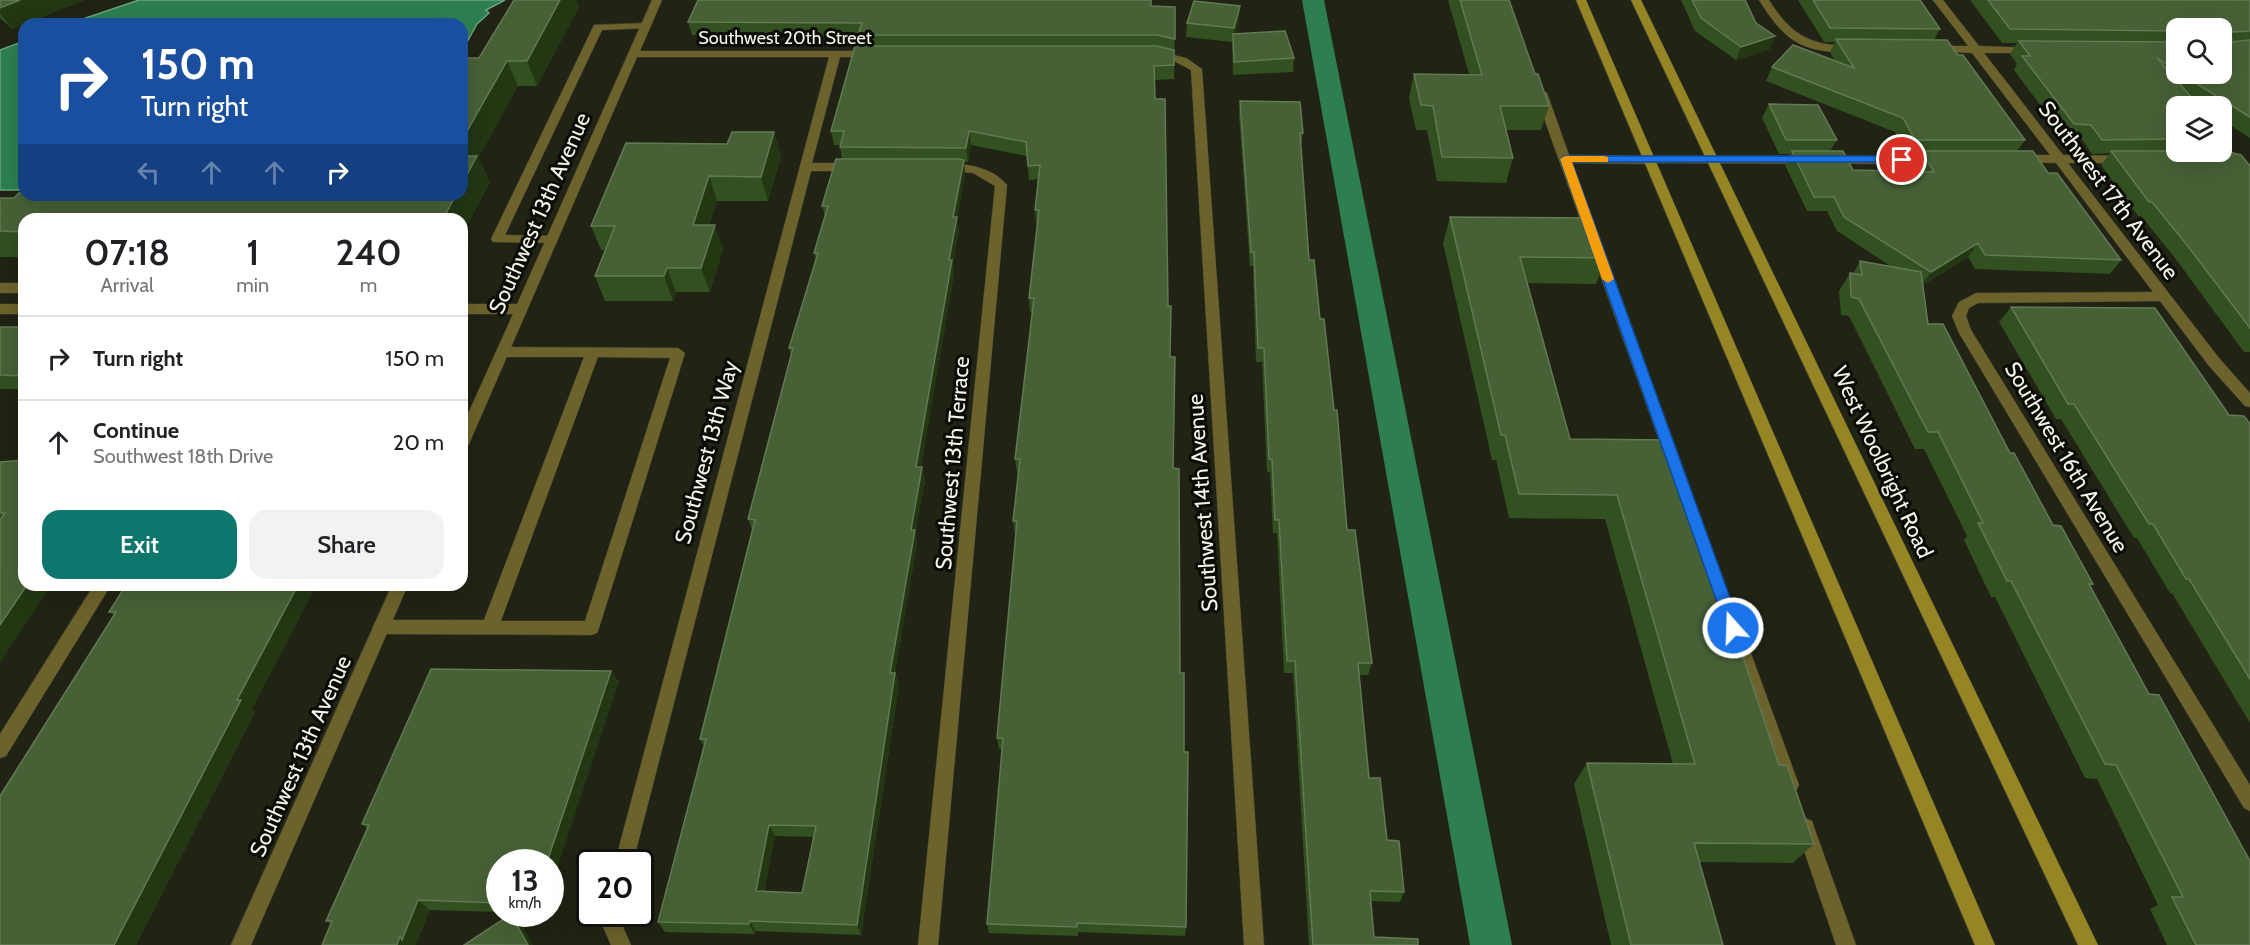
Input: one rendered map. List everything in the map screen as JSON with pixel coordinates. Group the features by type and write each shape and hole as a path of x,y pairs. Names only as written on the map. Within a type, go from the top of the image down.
{"main road":[{"path":"1581,0 1985,945"},
{"name":"West Woolbright Road","path":"1636,0 2088,945"}],"street":[{"name":"Southwest 13th Avenue","path":"468,431 657,0"},
{"path":"1764,0 1785,33 1800,41 1826,48 1870,49"},
{"name":"Southwest 17th Avenue","path":"1938,0 2214,362 2250,402"},
{"path":"552,240 497,239 598,27 646,26"},
{"path":"1917,49 2046,50"},
{"name":"Southwest 20th Street","path":"634,54 883,54"},
{"name":"Southwest 13th Way","path":"627,849 835,54"},
{"name":"Southwest 14th Avenue","path":"1145,54 1173,56 1196,69 1254,945"},
{"path":"1534,74 1677,472"},
{"path":"1565,159 1954,160"},
{"path":"2013,159 2143,159"},
{"path":"806,167 865,167"},
{"name":"Southwest 13th Terrace","path":"925,167 978,169 992,176 1001,185 928,945"},
{"path":"0,288 18,288"},
{"name":"Southwest 16th Avenue","path":"2163,296 1976,298 1964,305 1959,316 1964,330 2250,802"},
{"path":"0,309 18,309"},
{"path":"468,309 521,309"},
{"path":"381,627 591,628 678,353 503,352"},
{"path":"490,627 593,353"},
{"path":"0,750 99,591"},
{"name":"Southwest 13th Avenue","path":"241,945 397,591"},
{"path":"1721,595 1794,796"},
{"path":"1802,818 1846,945"}],"shaded area":[{"path":"139,0 505,0 486,10 489,13 477,24 468,40 468,18 86,18"},
{"path":"18,43 18,190 0,190 0,50"}],"building":[{"path":"0,0 20,0 0,8"},
{"path":"514,0 560,0 527,61 507,61 468,129 468,58 479,58"},
{"path":"698,0 1151,0 1151,6 1175,7 1175,39 1157,35 858,35 862,23 688,22"},
{"path":"1460,0 1509,0 1535,74 1538,74 1549,106 1500,106 1513,158 1442,157 1433,106 1421,105 1414,74 1482,75"},
{"path":"1692,0 1745,0 1756,23 1775,36 1741,47 1701,18"},
{"path":"1813,0 1920,0 1940,29 1830,28"},
{"path":"1988,0 2250,0 2250,31 2232,32 2232,18 2166,18 2166,31 2010,29"},
{"path":"1194,1 1240,6 1234,28 1187,23"},
{"path":"1285,31 1294,58 1234,62 1233,34"},
{"path":"1836,39 1947,40 1958,55 1963,55 2025,140 1915,140 1903,118 1772,67 1793,45 1854,68"},
{"path":"2250,40 2250,117 2232,106 2232,96 2216,96 2197,84 2232,84 2232,42"},
{"path":"2019,41 2166,42 2166,64 2157,58 2166,68 2166,84 2180,84 2190,96 2166,96 2166,139 2102,140 2091,125 2074,124 2022,56 2030,56"},
{"path":"855,46 1157,46 1174,50 1174,65 1154,66 1155,99 1165,99 1168,306 1171,306 1170,357 1175,357 1173,468 1179,469 1180,673 1184,673 1184,752 1188,752 1186,927 1077,923 1077,927 987,924 1003,738 997,738 1017,521 1013,521 1020,459 1015,459 1034,298 1029,298 1039,210 1035,210 1040,165 1028,166 1026,142 969,131 966,148 840,147 844,131 831,131"},
{"path":"1240,101 1300,102 1309,260 1314,260 1320,319 1324,319 1334,410 1337,410 1347,530 1355,530 1372,663 1358,663 1369,778 1380,778 1387,840 1399,841 1404,892 1370,891 1374,937 1418,939 1418,945 1313,945 1295,661 1287,661 1279,520 1275,520 1272,459 1269,459 1264,348 1258,348 1254,252 1251,252"},
{"path":"1769,104 1818,105 1837,140 1786,140"},
{"path":"732,132 774,132 761,177 709,176 693,225 715,225 701,268 667,268 664,276 595,276 615,226 591,226 626,143 727,144"},
{"path":"1792,151 1843,151 1853,170 1934,172 1921,151 2033,151 2048,173 2057,173 2121,260 1985,255 1978,243 1931,272 1844,217 1834,197 1814,197"},
{"path":"2111,151 2166,151 2166,162 2232,162 2232,153 2241,155 2250,166 2250,328 2187,245 2152,202 2149,202"},
{"path":"468,156 477,156 468,173"},
{"path":"836,159 964,160 953,217 957,217 949,260 952,260 916,467 922,467 911,530 915,530 890,673 895,673 857,925 750,921 749,924 658,922 706,739 700,739 755,520 748,519 793,348 789,348 818,253 814,253 828,206 822,206","holes":["769,825 816,826 802,893 756,891"]},
{"path":"18,194 18,201 453,201 446,213 18,213 18,232 0,231 0,198 14,198"},
{"path":"1450,217 1592,218 1606,258 1520,257 1570,439 1671,440 1779,765 1787,765 1814,844 1694,843 1723,945 1631,945 1587,763 1695,764 1617,495 1519,494 1505,435 1501,435"},
{"path":"1860,261 1921,272 1928,324 1943,324 2010,453 2014,453 2053,525 2061,526 2093,584 2089,584 2149,694 2159,695 2250,861 2250,945 2196,945 2172,897 2183,897 2116,765 2105,764 2011,581 2007,581 1978,523 1983,523 1938,432 1928,432 1859,299 1851,297 1850,273 1862,275"},
{"path":"2011,307 2155,308 2229,415 2244,416 2250,424 2250,679 2189,579 2186,579 2153,524 2149,524 2074,404 2068,404"},
{"path":"0,327 18,327 18,376 0,375"},
{"path":"18,460 18,591 23,591 0,625 0,520 5,513 0,513 0,462"},
{"path":"122,591 295,591 237,700 241,700 114,945 0,945 0,796 116,612 109,612"},
{"path":"431,669 611,671 551,849 486,849 486,902 418,900 402,940 400,936 397,945 322,945 332,921 326,921 369,825 362,824"},
{"path":"491,927 518,927 528,945 464,945"}],"waterway":[{"path":"1313,0 1491,945"}],"slow traffic":[{"path":"1604,159 1565,159 1608,279"}],"route":[{"path":"1733,628 1565,159 1902,160"}]}
